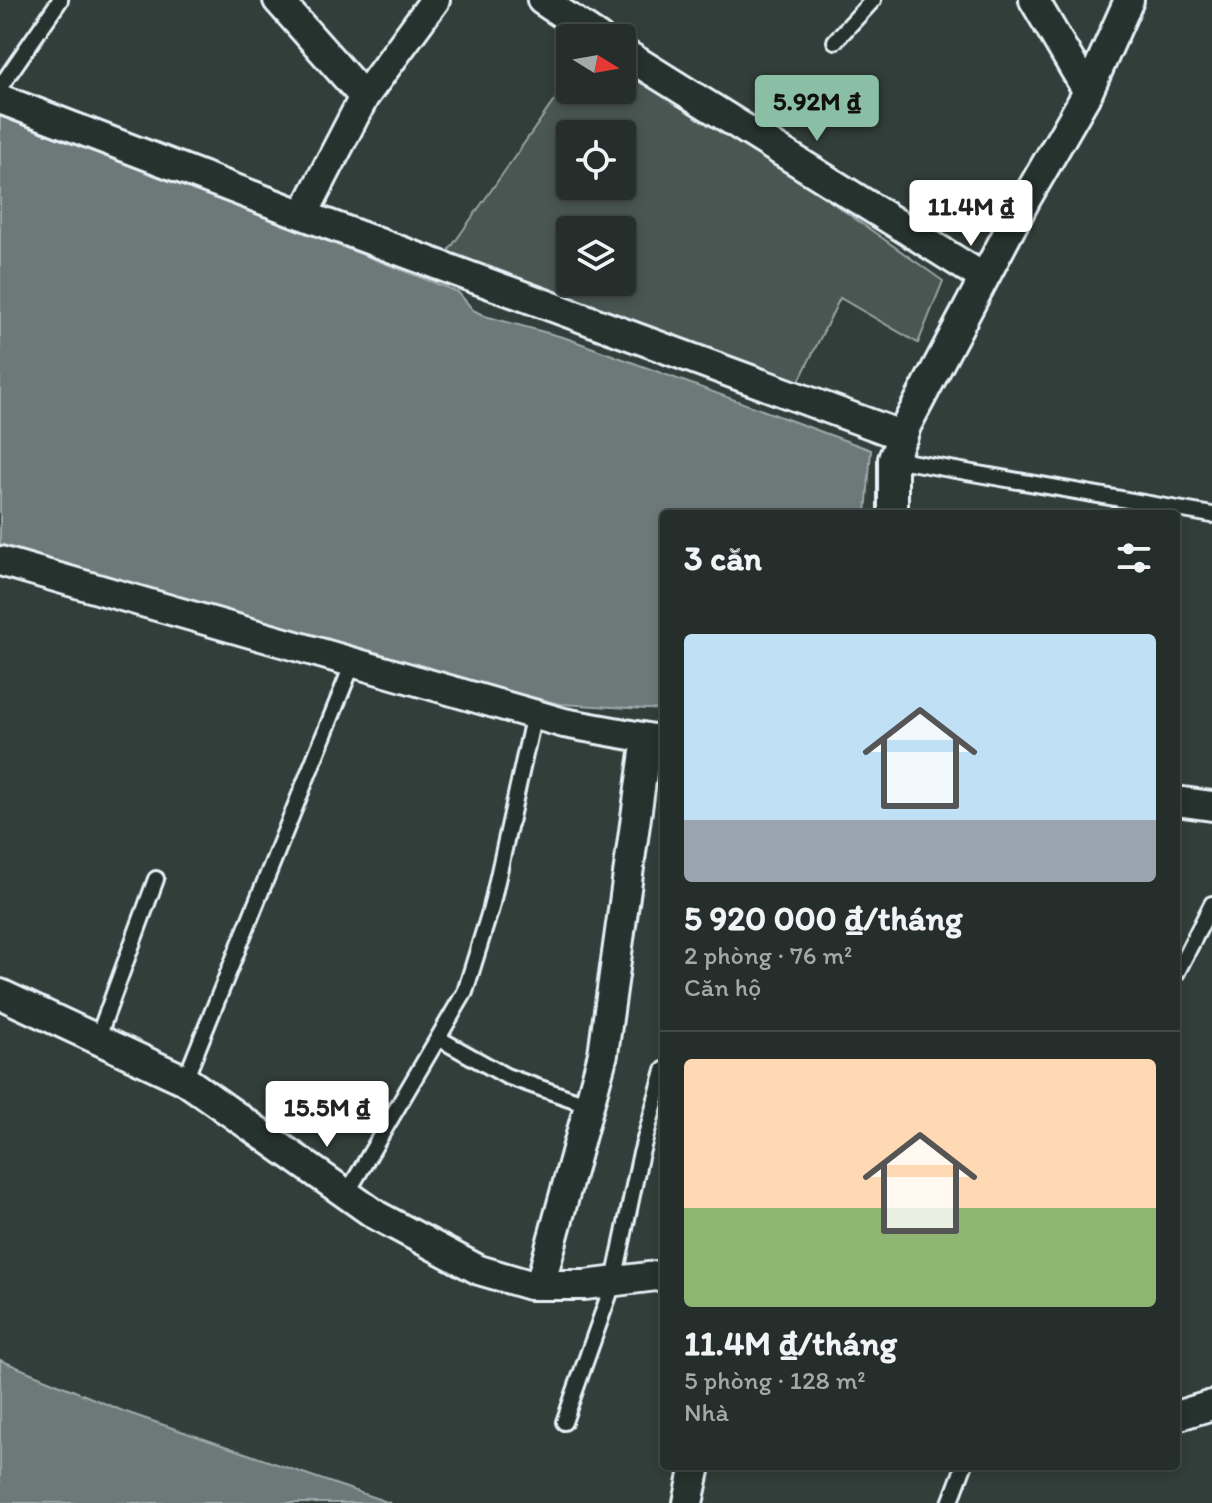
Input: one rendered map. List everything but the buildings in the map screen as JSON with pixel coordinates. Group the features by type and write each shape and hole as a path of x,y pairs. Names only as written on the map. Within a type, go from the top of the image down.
{"street":[{"path":"278,0 364,97"},
{"path":"303,215 364,97 435,0"},
{"path":"542,0 578,24"},
{"path":"1034,0 1088,92"},
{"path":"893,510 898,448 984,278 1088,92 1129,0"},
{"path":"636,61 984,278"},
{"path":"0,99 898,448"},
{"path":"0,561 534,714 656,739 603,1054 540,1285"},
{"path":"1180,802 1212,806"},
{"path":"0,994 185,1080 376,1215 479,1270 530,1285 660,1275"},
{"path":"1180,1415 1212,1405"},
{"path":"688,1503 695,1470"}],"lane":[{"path":"0,87 60,0"},
{"path":"835,41 873,0"},
{"path":"898,448 1212,515"},
{"path":"185,1080 353,663"},
{"path":"346,1195 465,992 491,908 534,714"},
{"path":"98,1037 156,879"},
{"path":"1180,966 1212,904"},
{"path":"438,1038 506,1076 589,1105"},
{"path":"564,1422 614,1281 640,1157 660,1084"},
{"path":"950,1503 962,1470"}],"shaded area":[{"path":"636,64 943,281 918,343 840,298 797,385 445,256 556,98 556,104 636,104"},
{"path":"0,113 458,292 473,310 485,316 566,338 871,450 866,510 660,510 660,710 560,704 414,667 0,544"},
{"path":"0,1360 123,1411 390,1503 0,1503"}]}
